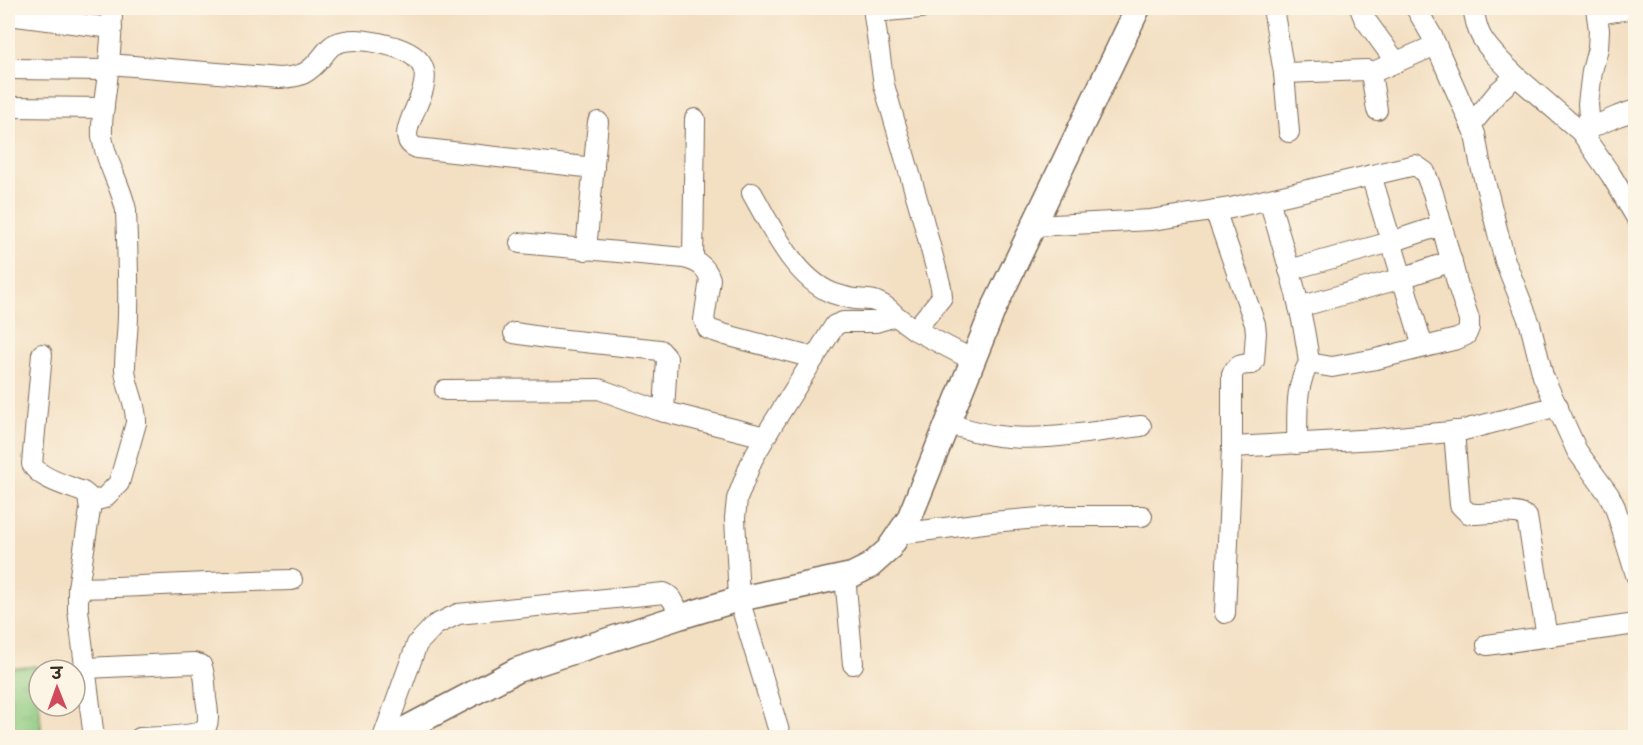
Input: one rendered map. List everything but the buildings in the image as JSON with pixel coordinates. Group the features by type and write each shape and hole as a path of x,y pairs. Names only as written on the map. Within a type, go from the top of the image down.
{"main road":[{"path":"388,738 517,670 739,599 852,575 870,566 888,550 909,519 994,308 1138,8"}],"street":[{"path":"89,502 104,498 119,483 137,413 126,372 128,315 126,210 104,147 102,122 109,67 112,8"},
{"path":"915,330 942,297 941,287 884,85 874,10 921,8"},
{"path":"1274,8 1284,73 1289,132"},
{"path":"1360,8 1364,18 1396,62"},
{"path":"1416,8 1436,45 1475,134 1505,261 1530,324 1543,376 1577,451 1615,507 1635,575"},
{"path":"1473,8 1476,25 1508,82 1585,131 1635,217"},
{"path":"1585,131 1592,71 1598,48 1597,11 1635,8"},
{"path":"8,15 112,28"},
{"path":"8,69 109,67 287,78 307,73 334,44 346,41 382,44 410,53 419,60 424,68 425,78 420,98 407,135 411,146 594,168"},
{"path":"1371,73 1436,45"},
{"path":"1284,73 1367,70 1371,73 1377,110"},
{"path":"1471,125 1508,82"},
{"path":"8,107 104,108"},
{"path":"1585,131 1635,110"},
{"path":"693,260 695,119"},
{"path":"586,250 598,122"},
{"path":"1034,226 1150,220 1269,199 1409,166 1420,167 1425,172 1433,193 1469,318 1466,335 1376,359 1332,367 1310,363"},
{"path":"1371,175 1423,347"},
{"path":"752,194 799,269 810,279 831,292 853,299 875,301 887,307 915,330 973,360"},
{"path":"1269,199 1299,307 1310,363 1302,375 1298,390 1297,444"},
{"path":"1215,210 1251,309 1256,333 1254,361 1252,364 1233,369 1232,375 1232,447 1225,613"},
{"path":"1289,270 1391,242 1442,225"},
{"path":"520,243 696,260 708,273 710,279 704,320 708,329 814,358"},
{"path":"1299,307 1402,278 1452,261"},
{"path":"781,738 739,599 735,518 737,499 752,460 832,328 837,323 876,322 896,316"},
{"path":"514,333 547,339 660,350 667,358 664,412"},
{"path":"42,354 32,464 36,472 46,478 83,492 88,496 89,502 90,510 78,588 78,610 85,658"},
{"path":"445,390 599,389 664,412 765,437"},
{"path":"1232,447 1377,439 1454,431 1558,406"},
{"path":"948,424 997,436 1022,437 1067,435 1141,426"},
{"path":"1454,431 1460,505 1468,513 1516,512 1527,517 1547,637"},
{"path":"899,534 1064,516 1142,516"},
{"path":"845,576 853,664"},
{"path":"78,588 292,580"},
{"path":"383,738 417,644 435,625 458,614 664,593 674,602 679,617"},
{"path":"1487,645 1635,624"},
{"path":"87,668 194,663 201,665 205,677 208,719 205,728 189,735 140,738"},
{"path":"87,677 94,738"}],"green space":[{"path":"27,667 27,718 40,718 42,737 13,737 8,669"}]}
